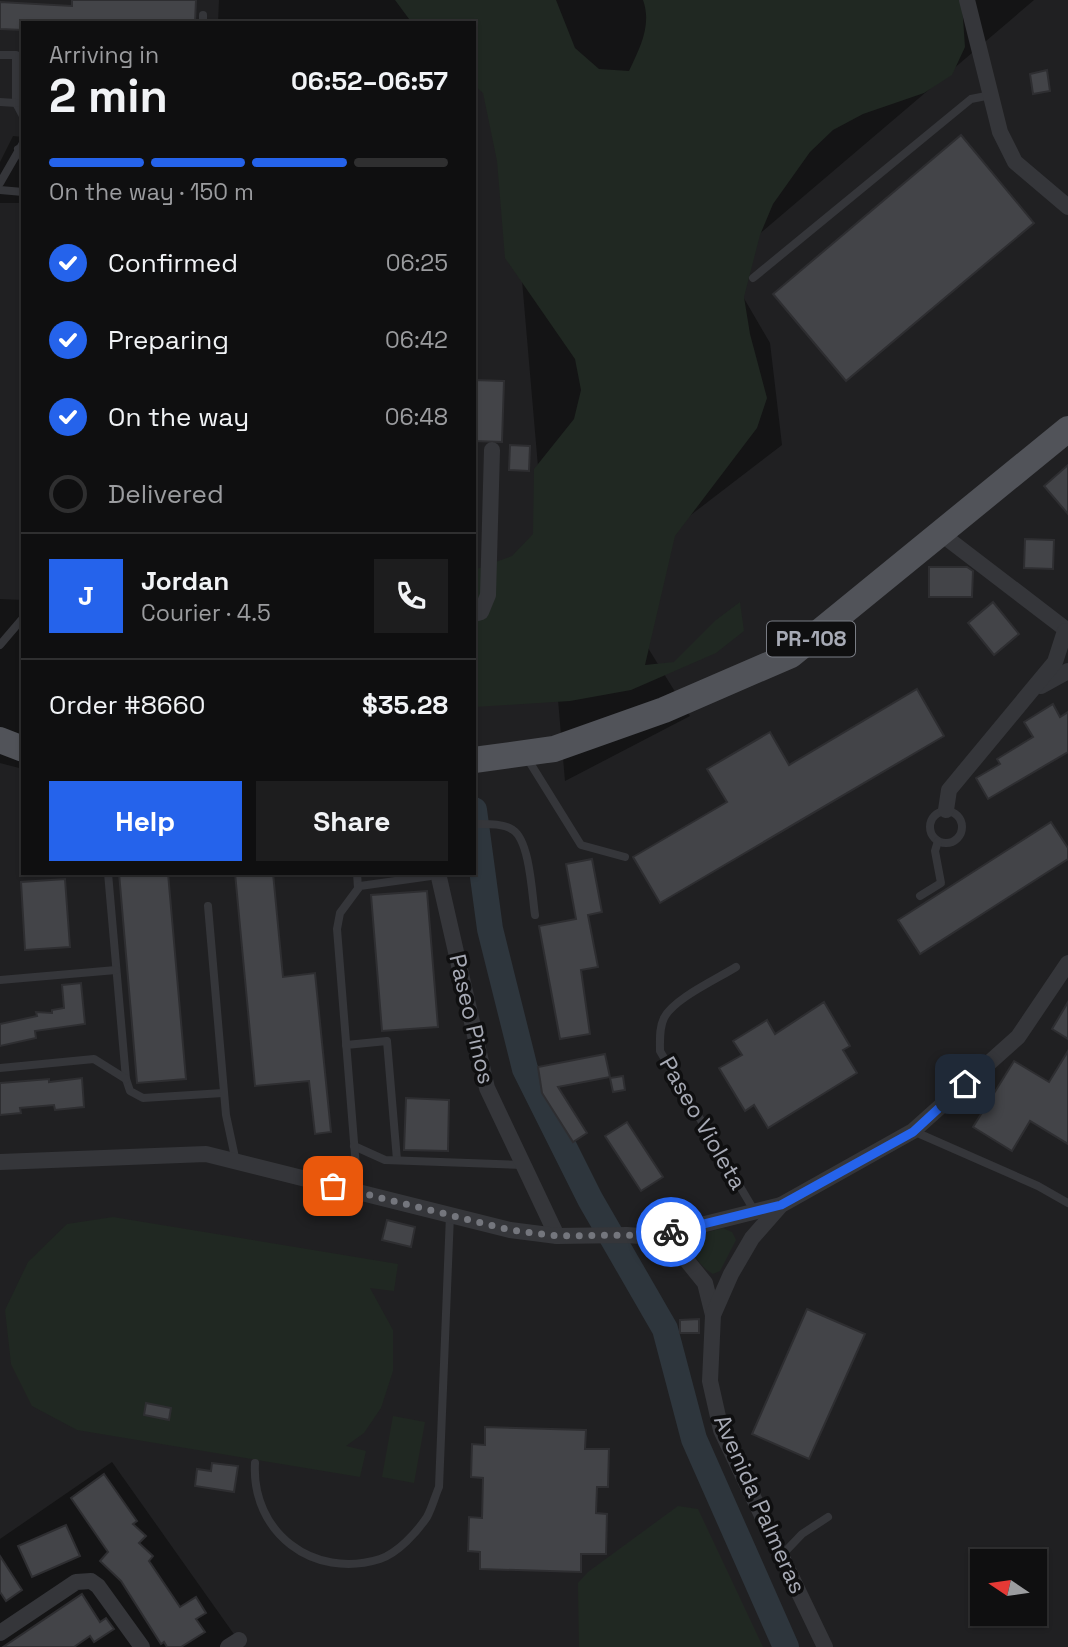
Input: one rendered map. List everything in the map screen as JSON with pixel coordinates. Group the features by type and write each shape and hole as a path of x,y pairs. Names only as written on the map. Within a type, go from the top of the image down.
{"main road":[{"name":"PR-108","path":"476,760 554,748 664,710 791,655 1068,429"},
{"path":"0,740 21,748"}],"street":[{"path":"967,0 1000,132 1015,162 1068,207"},
{"path":"476,613 481,612 488,595 492,450"},
{"path":"940,533 1067,631 1055,662 950,790 946,810"},
{"path":"1032,691 1068,671"},
{"name":"Paseo Pinos","path":"438,875 487,1088 558,1236"},
{"name":"Avenida Palmeras","path":"713,1315 751,1238 781,1205 913,1132 1017,1037 1068,963"},
{"path":"0,1162 206,1154 510,1230 558,1236 653,1237 781,1205"},
{"name":"Avenida Palmeras","path":"653,1237 684,1257 705,1283 713,1315 710,1381 721,1430 825,1647"},
{"path":"0,1633 83,1580 98,1586 142,1647"}],"lane":[{"path":"0,55 16,55 16,103 21,112"},
{"path":"753,278 971,99 991,95"},
{"path":"0,102 16,103"},
{"path":"0,183 20,146"},
{"path":"0,190 21,192"},
{"path":"0,645 21,620"},
{"path":"513,755 580,845 625,858"},
{"path":"946,810 956,814 962,823 961,834 953,842 943,844 932,836 930,824 935,814 946,810"},
{"path":"476,824 512,829 522,838 535,915"},
{"path":"920,896 941,883 935,851 938,841"},
{"path":"108,875 126,1079 130,1091 143,1098 223,1093"},
{"path":"357,875 358,888"},
{"path":"358,1192 337,929 340,913 358,888 378,882 434,875"},
{"path":"208,906 223,1093 236,1162"},
{"name":"Paseo Violeta","path":"736,967 674,1005 664,1017 660,1051 755,1212"},
{"path":"0,980 116,970"},
{"path":"346,1045 387,1041 397,1160"},
{"path":"0,1068 94,1059 126,1079"},
{"path":"913,1132 1038,1186 1068,1203"},
{"path":"354,1146 385,1160 524,1165"},
{"path":"255,1463 254,1479 261,1508 274,1530 292,1548 317,1560 347,1564 381,1558 407,1541 428,1516 439,1487 450,1215"},
{"path":"781,1556 802,1534 828,1517"}],"shaded area":[{"path":"0,0 219,0 218,21 21,21 21,137 13,136 0,162"},
{"path":"395,0 556,0 575,48 599,69 629,71 641,45 645,27 643,0 960,0 962,4 965,47 952,75 924,93 863,114 833,130 810,152 773,204 760,235 744,297 750,334 767,398 757,428 675,536 645,665 674,662 716,620 740,602 744,631 716,653 631,690 570,701 476,707 476,569 512,556 533,534 534,469 574,419 581,390 575,359 505,258 497,161 483,93 476,87 476,21 411,21"},
{"path":"1034,0 1068,0 1068,1647 243,1647 112,1462 0,1539 0,763 21,768 21,875 476,875 476,84 505,82 565,781 690,716 606,580 782,445 770,343 724,264"},
{"path":"0,203 21,203 21,600 0,599"},
{"path":"113,1217 398,1264 394,1291 370,1288 393,1330 393,1371 381,1408 364,1433 346,1446 366,1451 360,1477 77,1430 32,1406 11,1364 5,1310 28,1262 67,1224"},
{"path":"723,1228 732,1232 736,1240 720,1271 713,1274 698,1260 691,1241 697,1235"},
{"path":"393,1416 425,1422 414,1483 382,1477"},
{"path":"678,1506 698,1509 763,1647 579,1647 578,1583 588,1572"}],"building":[{"path":"72,0 196,0 195,21 21,21 21,30 0,29 0,2 72,6"},
{"path":"1047,70 1050,91 1033,94 1030,74"},
{"path":"961,135 1034,223 846,381 773,294"},
{"path":"476,380 504,381 502,442 476,441"},
{"path":"510,445 530,446 529,471 509,470"},
{"path":"1068,465 1068,514 1044,486"},
{"path":"1025,539 1054,540 1053,569 1024,568"},
{"path":"929,567 967,567 973,571 972,597 929,597"},
{"path":"993,602 1019,634 994,655 968,623"},
{"path":"917,689 944,736 660,903 633,857 727,802 707,769 770,732 789,765"},
{"path":"1053,704 1060,717 1068,712 1068,752 988,799 976,778 1000,764 997,759 1033,737 1024,722"},
{"path":"1051,822 1068,848 1068,859 920,954 898,920"},
{"path":"592,859 602,912 588,915 598,967 581,970 590,1034 560,1039 539,926 576,919 566,864"},
{"path":"119,875 168,875 186,1079 137,1083"},
{"path":"235,875 273,875 283,977 315,973 331,1132 315,1134 309,1081 255,1086"},
{"path":"65,879 70,947 25,950 21,882"},
{"path":"427,891 438,1027 382,1031 371,895"},
{"path":"81,983 85,1024 35,1031 36,1038 0,1046 0,1024 37,1016 36,1012 52,1013 52,1010 64,1008 62,985"},
{"path":"824,1002 850,1046 843,1050 857,1073 768,1128 754,1105 745,1111 719,1068 742,1055 733,1041 767,1020 775,1034"},
{"path":"1068,1002 1068,1039 1052,1029"},
{"path":"1068,1051 1068,1144 1030,1121 1012,1151 973,1127 1014,1061 1049,1082"},
{"path":"605,1054 610,1077 558,1087 587,1133 573,1142 542,1093 538,1067"},
{"path":"623,1076 625,1090 613,1092 610,1078"},
{"path":"82,1078 84,1107 55,1110 54,1105 20,1108 21,1113 0,1115 0,1083"},
{"path":"406,1098 449,1100 448,1151 404,1150"},
{"path":"627,1122 663,1177 641,1191 605,1136"},
{"path":"387,1220 415,1227 411,1247 382,1240"},
{"path":"807,1309 865,1334 809,1459 752,1434"},
{"path":"699,1319 699,1333 680,1333 680,1320"},
{"path":"146,1403 171,1408 169,1420 144,1415"},
{"path":"485,1427 586,1430 585,1449 609,1449 608,1487 597,1487 596,1513 607,1514 606,1554 581,1554 581,1572 480,1569 480,1552 468,1551 469,1517 482,1518 483,1478 471,1477 472,1444 485,1445"},
{"path":"212,1463 238,1466 234,1492 195,1486 197,1469 211,1471"},
{"path":"104,1474 137,1521 133,1524 146,1536 139,1543 153,1556 149,1561 180,1607 196,1597 206,1613 196,1619 205,1632 181,1647 167,1647 164,1642 161,1644 121,1581 100,1561 108,1552 71,1498"},
{"path":"66,1525 80,1556 32,1577 18,1546"},
{"path":"0,1556 22,1590 6,1601 0,1592"},
{"path":"82,1594 100,1622 106,1618 114,1629 94,1642 90,1636 74,1647 3,1647"}],"waterway":[{"path":"476,825 490,929 525,1069 590,1199 665,1329 694,1439 786,1647"}],"way so far":[{"path":"333,1186 510,1230 558,1236 653,1237 671,1232"}],"route":[{"path":"671,1232 781,1205 913,1132 965,1084"}]}
